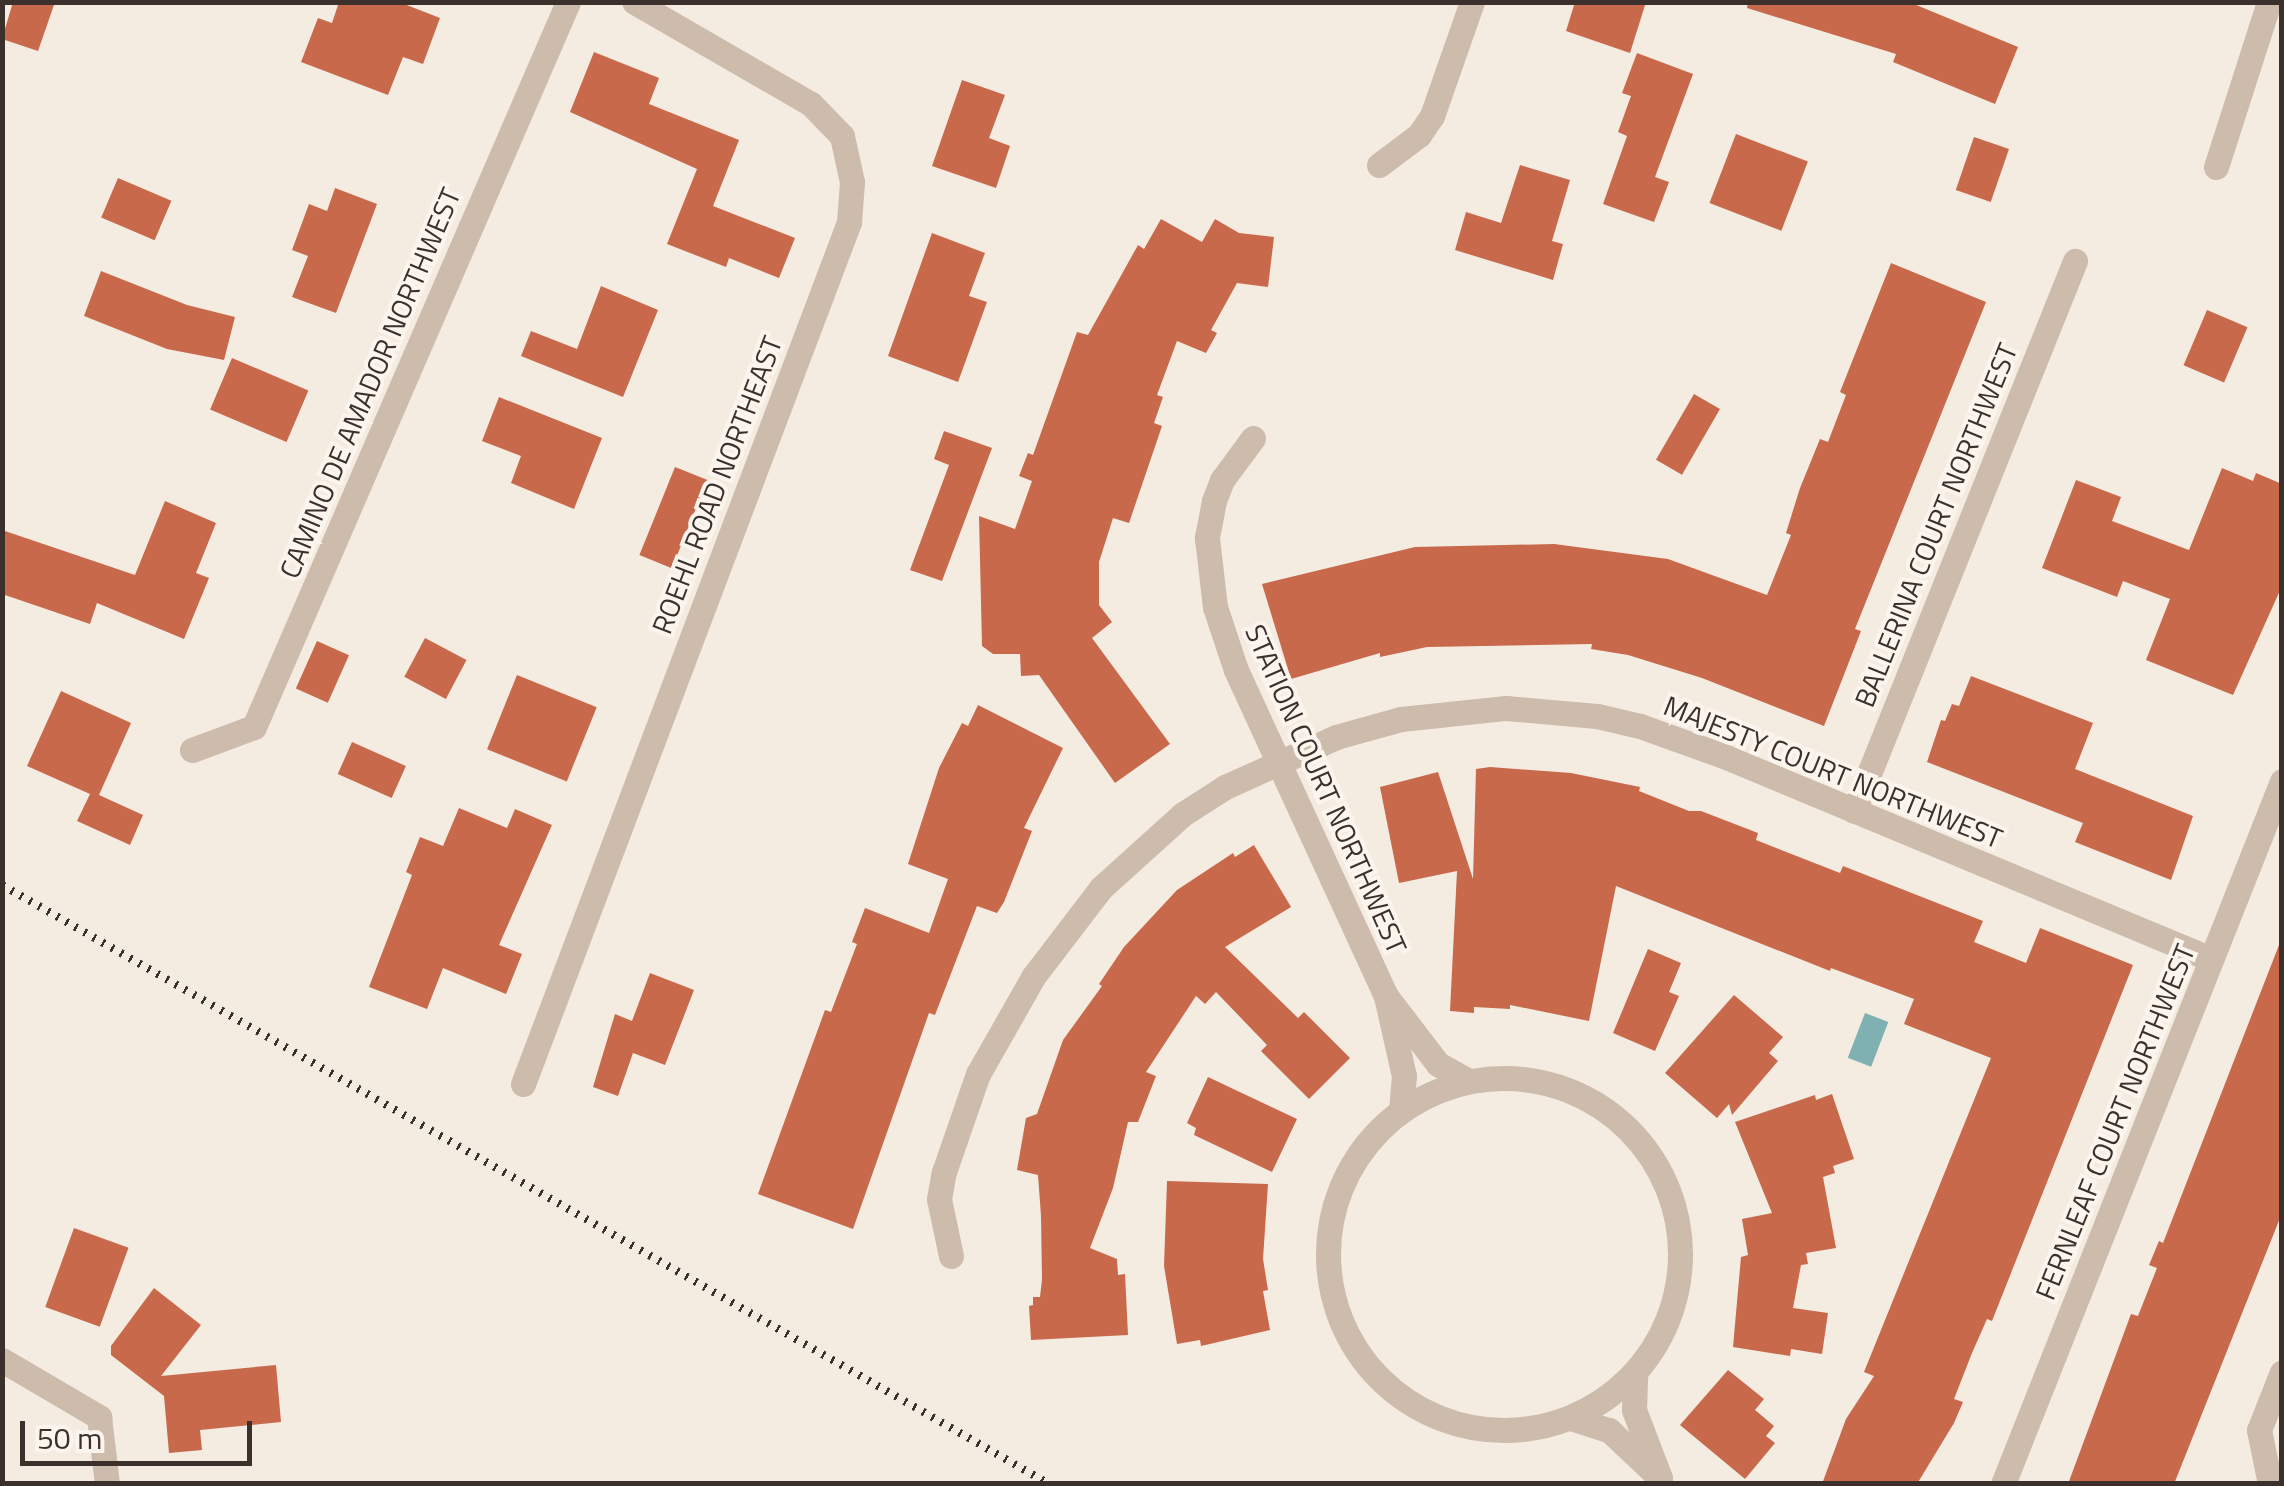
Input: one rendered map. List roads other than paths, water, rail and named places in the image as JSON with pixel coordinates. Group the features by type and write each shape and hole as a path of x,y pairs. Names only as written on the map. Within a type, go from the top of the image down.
{"street":[{"name":"CAMINO DE AMADOR NORTHWEST","path":"192,750 254,727 568,2"},
{"name":"ROEHL ROAD NORTHEAST","path":"524,1084 849,222 852,182 842,136 811,104 634,2"},
{"path":"1379,165 1420,135 1432,116 1472,2"},
{"path":"2216,167 2269,2"},
{"name":"BALLERINA COURT NORTHWEST","path":"1854,810 2075,262"},
{"name":"STATION COURT NORTHWEST","path":"1253,438 1222,480 1214,502 1208,538 1209,574 1224,640 1386,996 1404,1076 1402,1110"},
{"name":"MAJESTY COURT NORTHWEST","path":"951,1256 941,1213 944,1172 978,1074 1033,977 1101,888 1138,852 1197,805 1277,760 1400,719 1458,710 1552,711 1597,716 1684,740 2212,959"},
{"name":"FERNLEAF COURT NORTHWEST","path":"2003,1484 2282,782"},
{"name":"STATION COURT NORTHWEST","path":"1386,996 1438,1064 1469,1081"},
{"path":"1517,1078 1555,1085 1592,1100 1623,1124 1649,1153 1668,1188 1678,1226 1680,1266 1673,1304 1658,1341 1635,1373 1606,1399 1571,1418 1516,1431 1459,1426 1407,1403 1384,1385 1349,1340 1330,1287 1327,1258 1335,1202 1361,1151 1402,1110 1438,1090 1469,1081 1517,1078"},
{"path":"2,1360 99,1416 107,1484"},
{"path":"2270,1484 2259,1430 2282,1372"},
{"path":"1635,1373 1634,1410 1661,1481"},
{"path":"1571,1418 1609,1430 1661,1481"}],"water":[{"path":"1865,1013 1888,1022 1871,1067 1848,1058"}],"railway":[{"path":"2,885 1049,1484"}]}
